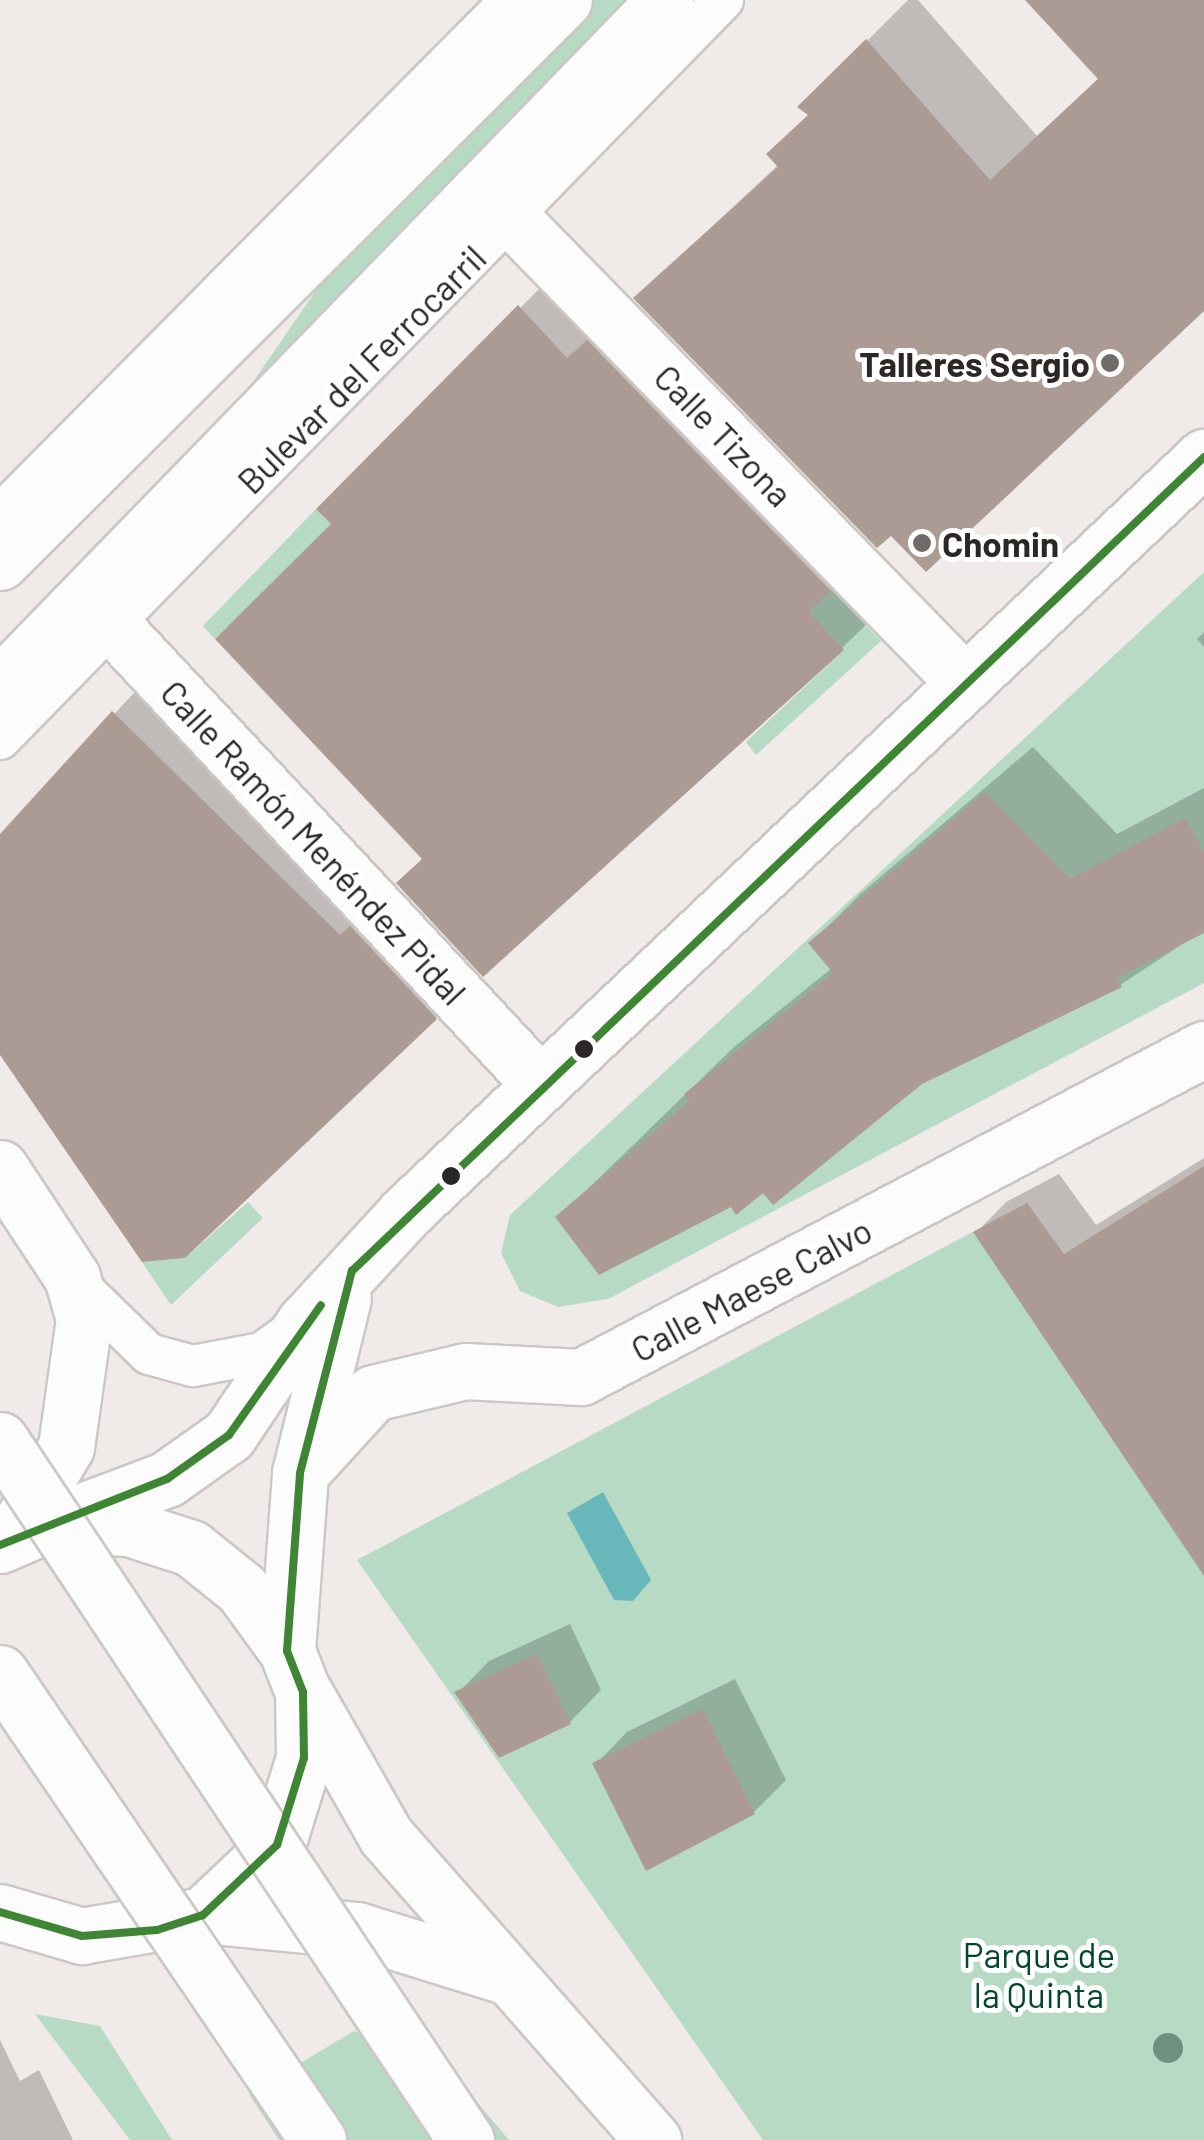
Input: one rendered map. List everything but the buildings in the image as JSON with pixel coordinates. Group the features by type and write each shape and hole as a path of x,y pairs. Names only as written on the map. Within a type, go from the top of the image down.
{"main road":[{"path":"0,562 564,0"},
{"name":"Bulevar del Ferrocarril","path":"0,685 109,622 497,202 665,0"},
{"name":"Calle Tizona","path":"497,202 965,683"},
{"path":"0,606 228,378 248,314"},
{"path":"20,1535 167,1478 229,1434 304,1324 352,1271 541,1085 1204,457"},
{"name":"Calle Ramón Menéndez Pidal","path":"109,622 541,1085"},
{"name":"Calle Maese Calvo","path":"300,1473 373,1393 465,1371 581,1377 1204,1049"},
{"path":"0,1168 72,1277 84,1319 77,1409 46,1486 20,1535"},
{"path":"203,1915 277,1845 296,1804 300,1473 352,1271"},
{"path":"0,1440 466,2140"},
{"path":"20,1535 129,1528 191,1548 242,1590 295,1671 386,1836 654,2140"},
{"path":"0,1673 318,2140"},
{"path":"0,1912 82,1936 203,1915 357,1930 518,1982"}],"lane":[{"path":"0,514 511,0"},
{"name":"Bulevar del Ferrocarril","path":"497,202 723,0"},
{"name":"Bulevar del Ferrocarril","path":"0,739 109,622"},
{"path":"72,1277 149,1354 192,1366 262,1353 304,1324"}],"green space":[{"path":"594,0 631,0 253,382 341,254"},
{"path":"316,509 359,553 282,573 215,639 203,626"},
{"path":"1204,572 1204,983 608,1299 558,1307 520,1291 501,1253 510,1215"},
{"path":"831,590 881,641 756,755 746,742 843,651 809,612"},
{"path":"248,1202 263,1218 171,1305 142,1262 185,1258"},
{"name":"Parque de la Quinta","path":"1027,1203 1204,1463 1204,2140 763,2140 357,1560"},
{"path":"35,2014 100,2026 172,2140 130,2140"},
{"path":"354,2031 459,2081 509,2140 279,2140 249,2094"}],"water":[{"path":"603,1492 651,1580 633,1601 614,1600 567,1513"}],"transit line":[{"path":"0,1912 82,1936 157,1930 203,1915 277,1845 304,1758 303,1692 287,1651 300,1473 352,1271 1204,457"},
{"path":"0,1545 167,1479 229,1435 321,1305"}],"place":[{"name":"Talleres Sergio","path":"1110,363"},
{"name":"Chomin","path":"922,543"}]}
